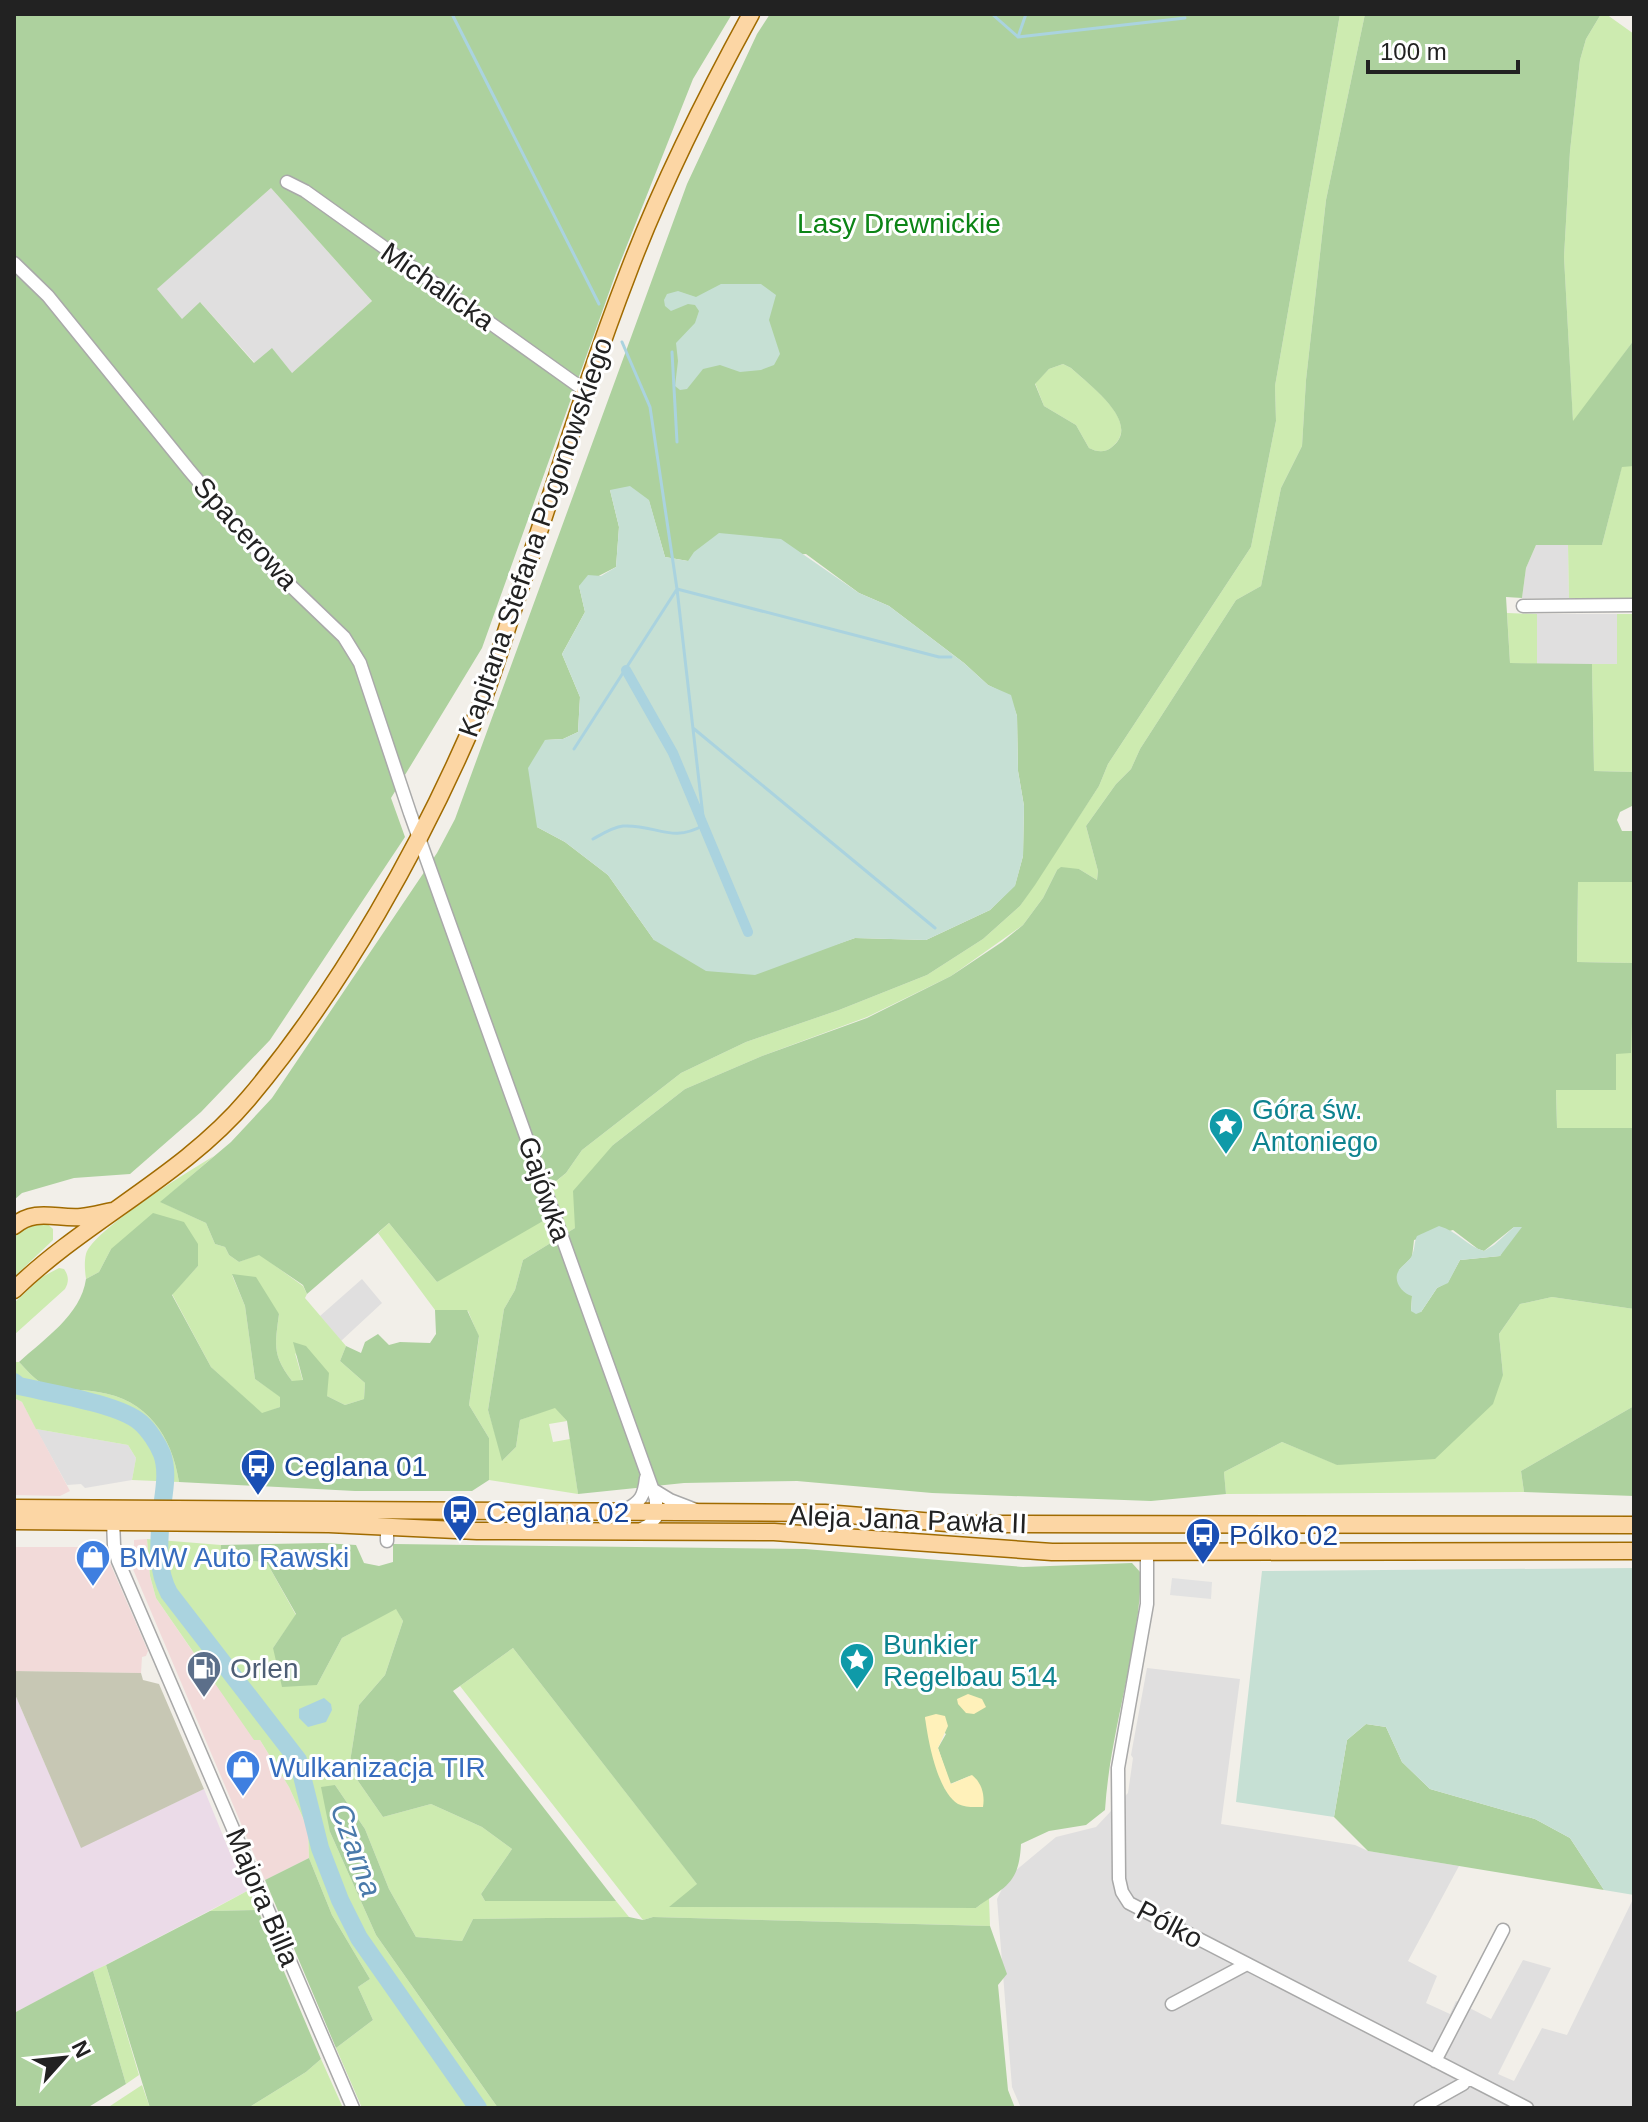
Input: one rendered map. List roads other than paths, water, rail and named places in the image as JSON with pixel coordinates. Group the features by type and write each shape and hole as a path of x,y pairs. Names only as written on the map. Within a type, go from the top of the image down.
{"main road":[{"name":"Kapitana Stefana Pogonowskiego","path":"14,1290 65,1247 203,1143 249,1099 320,1002 361,939 419,836 479,709 628,273 654,207 714,82 751,14"},
{"path":"14,1226 27,1217 78,1217 117,1210"},
{"path":"47,1215 60,1226 65,1247"},
{"path":"14,1508 182,1516"},
{"name":"Aleja Jana Pawła II","path":"182,1516 825,1513 959,1524 1634,1525"},
{"path":"14,1521 113,1521 148,1515"},
{"name":"Aleja Jana Pawła II","path":"182,1516 387,1534 465,1531 774,1532 1052,1552 1634,1551"}],"street":[{"name":"Michalicka","path":"287,182 305,191 587,392"},
{"name":"Spacerowa","path":"14,263 48,296 271,567 351,646 360,663 419,836"},
{"path":"1523,606 1634,605"},
{"name":"Gajówka","path":"419,836 658,1513"},
{"path":"620,1512 640,1502 646,1475"},
{"path":"652,1489 670,1500 706,1513"},
{"path":"635,1531 649,1525 658,1513"},
{"name":"Majora Billa","path":"113,1521 118,1561 353,2108"},
{"name":"Pólko","path":"1147,1552 1147,1604 1118,1768 1119,1879 1129,1903 1527,2108"},
{"path":"1435,2061 1503,1930"},
{"path":"1172,2004 1247,1964"},
{"path":"1420,2108 1463,2084 1467,2077"}],"water":[{"path":"324,1698 331,1704 332,1710 326,1722 308,1727 299,1718 299,1709"}],"waterway":[{"path":"452,14 599,304"},
{"path":"992,14 1018,37 1185,18"},
{"path":"1018,37 1026,14"},
{"path":"574,749 677,589 650,407 622,342"},
{"path":"672,352 677,442"},
{"path":"593,839 623,826 682,833 704,825 677,589 939,657 951,657"},
{"path":"626,670 673,753 748,932"},
{"path":"693,728 935,928"},
{"name":"Czarna","path":"14,1382 19,1386 117,1410 141,1423 153,1437 162,1454 165,1469 159,1555 169,1593 298,1760 320,1848 359,1938 478,2108"}],"place":[{"name":"Góra św. Antoniego","path":"1226,1156"},
{"name":"Ceglana 01","path":"258,1497"},
{"name":"Ceglana 02","path":"460,1543"},
{"name":"Pólko 02","path":"1203,1566"},
{"name":"BMW Auto Rawski","path":"93,1588"},
{"name":"Bunkier Regelbau 514","path":"857,1691"},
{"name":"Orlen","path":"204,1699"},
{"name":"Wulkanizacja TIR","path":"243,1798"}],"park label":[{"name":"Lasy Drewnickie","path":"899,223"}]}
